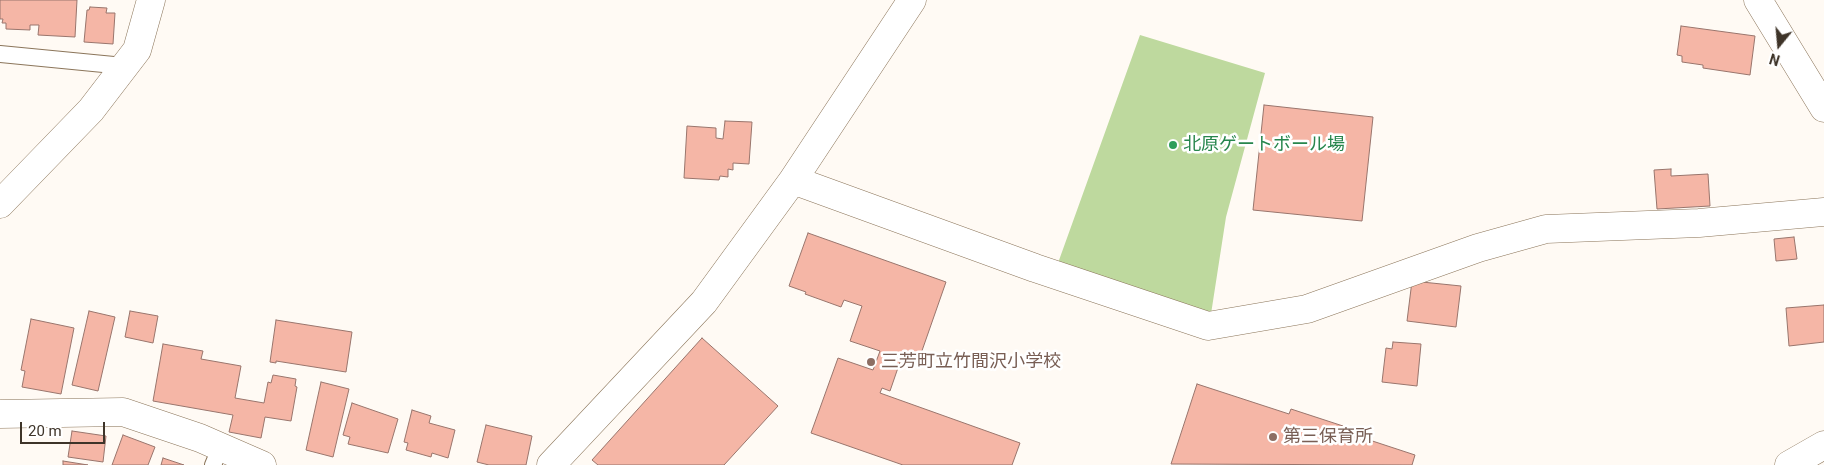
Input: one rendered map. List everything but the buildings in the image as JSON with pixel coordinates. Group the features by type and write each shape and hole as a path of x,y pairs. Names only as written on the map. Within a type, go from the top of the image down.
{"street":[{"path":"0,204 91,110 137,50 152,0"},
{"path":"551,465 704,302 793,180 912,0"},
{"path":"1758,0 1824,108"},
{"path":"793,180 1035,268 1208,326 1307,308 1478,248 1546,229 1699,223 1824,212"},
{"path":"0,414 123,412 217,455 262,465"},
{"path":"1789,465 1824,445"}],"lane":[{"path":"0,54 124,66"}],"green space":[{"name":"北原ゲートボール場","path":"1140,35 1265,73 1226,217 1211,314 1058,263"}],"place":[{"name":"北原ゲートボール場","path":"1173,145"},
{"name":"三芳町立竹間沢小学校","path":"871,362"},
{"name":"第三保育所","path":"1273,437"}]}
